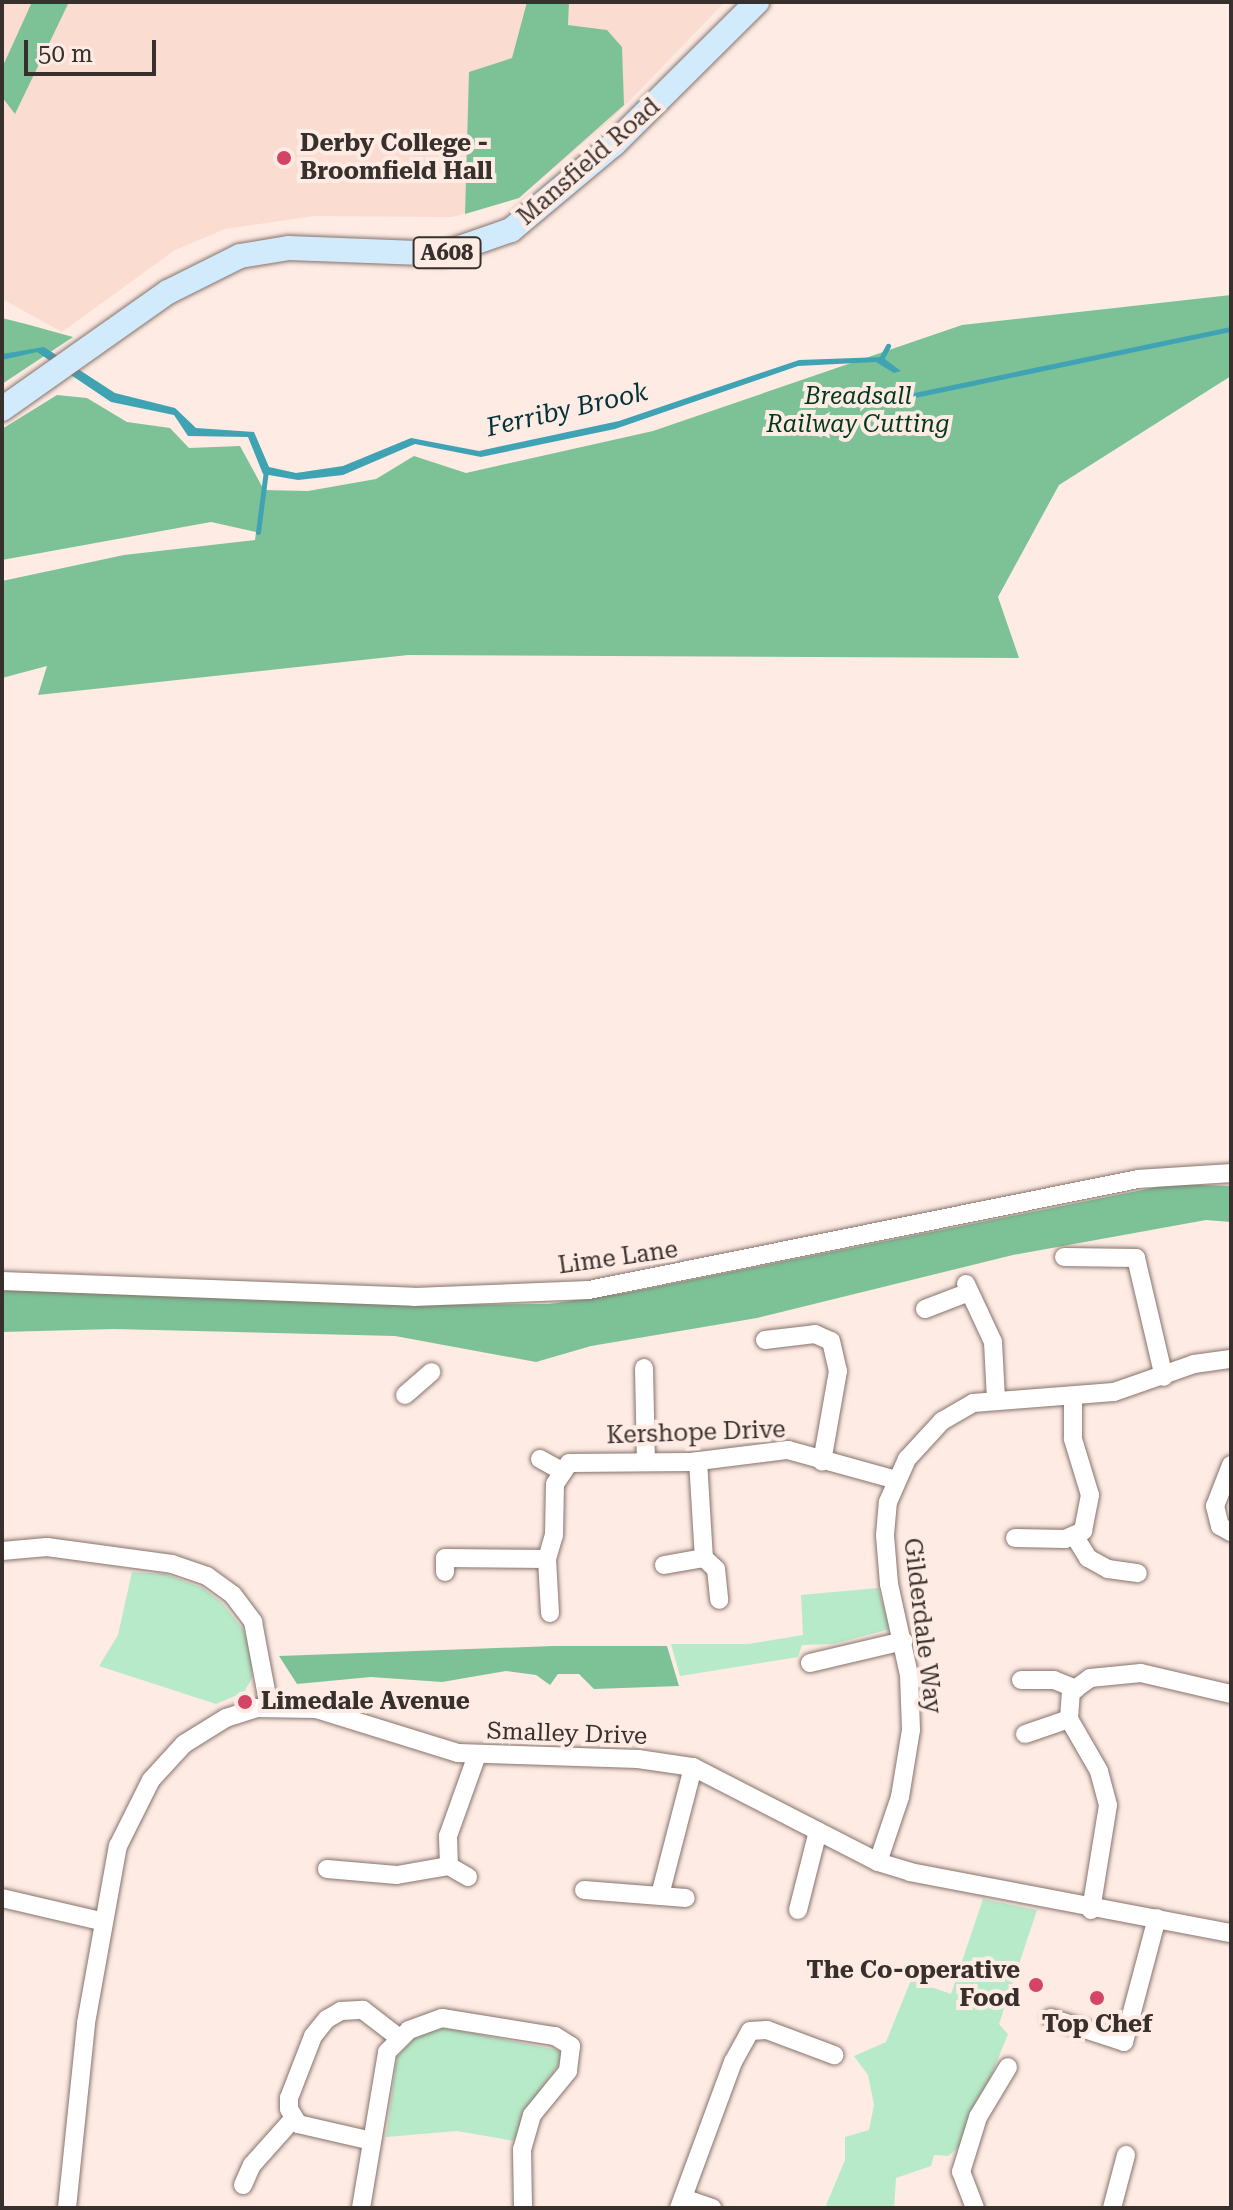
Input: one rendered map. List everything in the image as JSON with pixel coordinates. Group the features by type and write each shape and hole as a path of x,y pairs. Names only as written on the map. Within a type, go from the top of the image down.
{"main road":[{"name":"Mansfield Road","path":"2,409 197,274 240,256 289,248 442,254 511,230 625,134 757,2"}],"street":[{"name":"Lime Lane","path":"2,1281 414,1297 589,1290 1138,1179 1231,1173"},
{"path":"1064,1257 1136,1258 1164,1377"},
{"path":"925,1309 968,1288 993,1342 996,1399"},
{"path":"765,1340 815,1334 831,1341 838,1371 822,1462"},
{"name":"Gilderdale Way","path":"878,1862 908,1760 911,1713 903,1641 889,1584 885,1535 896,1480 917,1445 942,1421 973,1403 1114,1392 1194,1364 1231,1359"},
{"path":"644,1368 646,1460"},
{"path":"405,1395 431,1372"},
{"path":"1073,1396 1073,1439 1090,1495 1086,1523 1075,1537"},
{"name":"Kershope Drive","path":"560,1470 569,1463 698,1461 767,1450 896,1480"},
{"path":"540,1459 560,1470 547,1559 550,1613"},
{"path":"698,1461 704,1558 716,1569 719,1600"},
{"path":"1231,1466 1215,1506 1220,1526 1231,1532"},
{"path":"1015,1538 1075,1537"},
{"path":"1075,1537 1088,1558 1108,1569 1138,1573"},
{"path":"2,1551 47,1547 172,1564 207,1576 233,1595 253,1622 269,1707"},
{"path":"445,1572 445,1558 547,1559"},
{"path":"664,1565 704,1558"},
{"path":"810,1663 903,1641"},
{"path":"1091,1910 1108,1805 1099,1771 1069,1719 1067,1705 1076,1689 1103,1675 1149,1673 1231,1694"},
{"path":"1021,1680 1054,1680 1076,1689"},
{"name":"Smalley Drive","path":"67,2208 75,2110 101,1921 118,1846 151,1780 201,1732 226,1718 269,1707 316,1709 430,1747 477,1755 638,1759 693,1767 878,1862 1091,1910 1157,1918 1231,1933"},
{"path":"1025,1734 1069,1719"},
{"path":"449,1866 452,1819 477,1755"},
{"path":"660,1895 693,1767"},
{"path":"798,1910 818,1831"},
{"path":"327,1869 397,1875 449,1866 468,1877"},
{"path":"584,1890 686,1898"},
{"path":"2,1898 101,1921"},
{"path":"1051,2018 1124,2042 1157,1918"},
{"path":"293,2119 289,2098 294,2081 327,2019 341,2011 363,2010 377,2016 398,2037"},
{"path":"361,2208 382,2066 398,2037 442,2018 555,2036 571,2046 568,2071 532,2115 524,2140 523,2208"},
{"path":"712,2208 681,2203 733,2062 750,2031 767,2030 834,2055"},
{"path":"975,2208 961,2172 975,2126 1008,2067"},
{"path":"293,2119 372,2141"},
{"path":"243,2185 252,2165 293,2119"},
{"path":"1112,2208 1126,2155"}],"shaded area":[{"name":"Derby College - Broomfield Hall","path":"2,2 725,2 612,119 519,198 452,217 314,216 225,229 175,250 62,332 2,299"}],"green space":[{"path":"32,2 69,2 15,114 2,97 2,68"},
{"path":"527,2 569,2 568,25 607,30 622,47 624,105 519,198 465,214 469,72 512,58"},
{"name":"Breadsall Railway Cutting","path":"1231,295 1231,376 1059,485 998,597 1019,658 408,655 38,695 47,666 2,678 2,581 124,555 255,540 256,532 211,522 2,560 2,429 57,395 87,398 127,422 170,428 189,448 240,446 264,490 308,491 376,479 414,456 466,473 653,431 962,325"},
{"path":"2,318 26,324 73,337 2,384"},
{"path":"1172,1184 1231,1186 1231,1222 1206,1220 1013,1255 757,1318 591,1346 536,1362 395,1336 114,1329 2,1332 2,1288 423,1305 549,1304 626,1293"},
{"path":"132,1572 165,1574 203,1588 222,1603 243,1629 252,1654 252,1678 244,1692 216,1704 99,1666 118,1635"},
{"path":"878,1588 890,1629 834,1644 802,1645 798,1657 680,1676 671,1644 748,1644 803,1635 801,1595"},
{"path":"553,1646 667,1646 679,1686 594,1689 579,1674 558,1674 550,1685 536,1675 506,1671 442,1682 371,1677 297,1684 279,1656"},
{"path":"983,1899 1037,1910 999,2024 1008,2034 964,2143 948,2156 934,2155 931,2166 896,2178 894,2208 825,2208 845,2160 845,2137 869,2130 874,2105 868,2075 854,2056 886,2042 911,1980 951,1994"},
{"path":"441,2027 558,2050 563,2058 527,2110 514,2141 457,2131 386,2137 397,2057 413,2039"}],"water":[{"path":"44,347 115,393 175,408 196,428 254,432 269,467 296,473 343,466 411,438 479,451 619,421 799,360 882,357 901,371 894,373 876,362 798,366 615,429 481,457 415,444 343,475 298,480 263,474 248,437 188,436 174,415 111,402 37,352 2,360 2,354"}],"waterway":[{"name":"Ferriby Brook","path":"905,397 1231,329"},
{"path":"881,359 888,346"},
{"path":"258,532 266,470"}],"place":[{"name":"Derby College - Broomfield Hall","path":"284,158"},
{"name":"Limedale Avenue","path":"245,1702"},
{"name":"The Co-operative Food","path":"1036,1985"},
{"name":"Top Chef","path":"1097,1998"}]}
